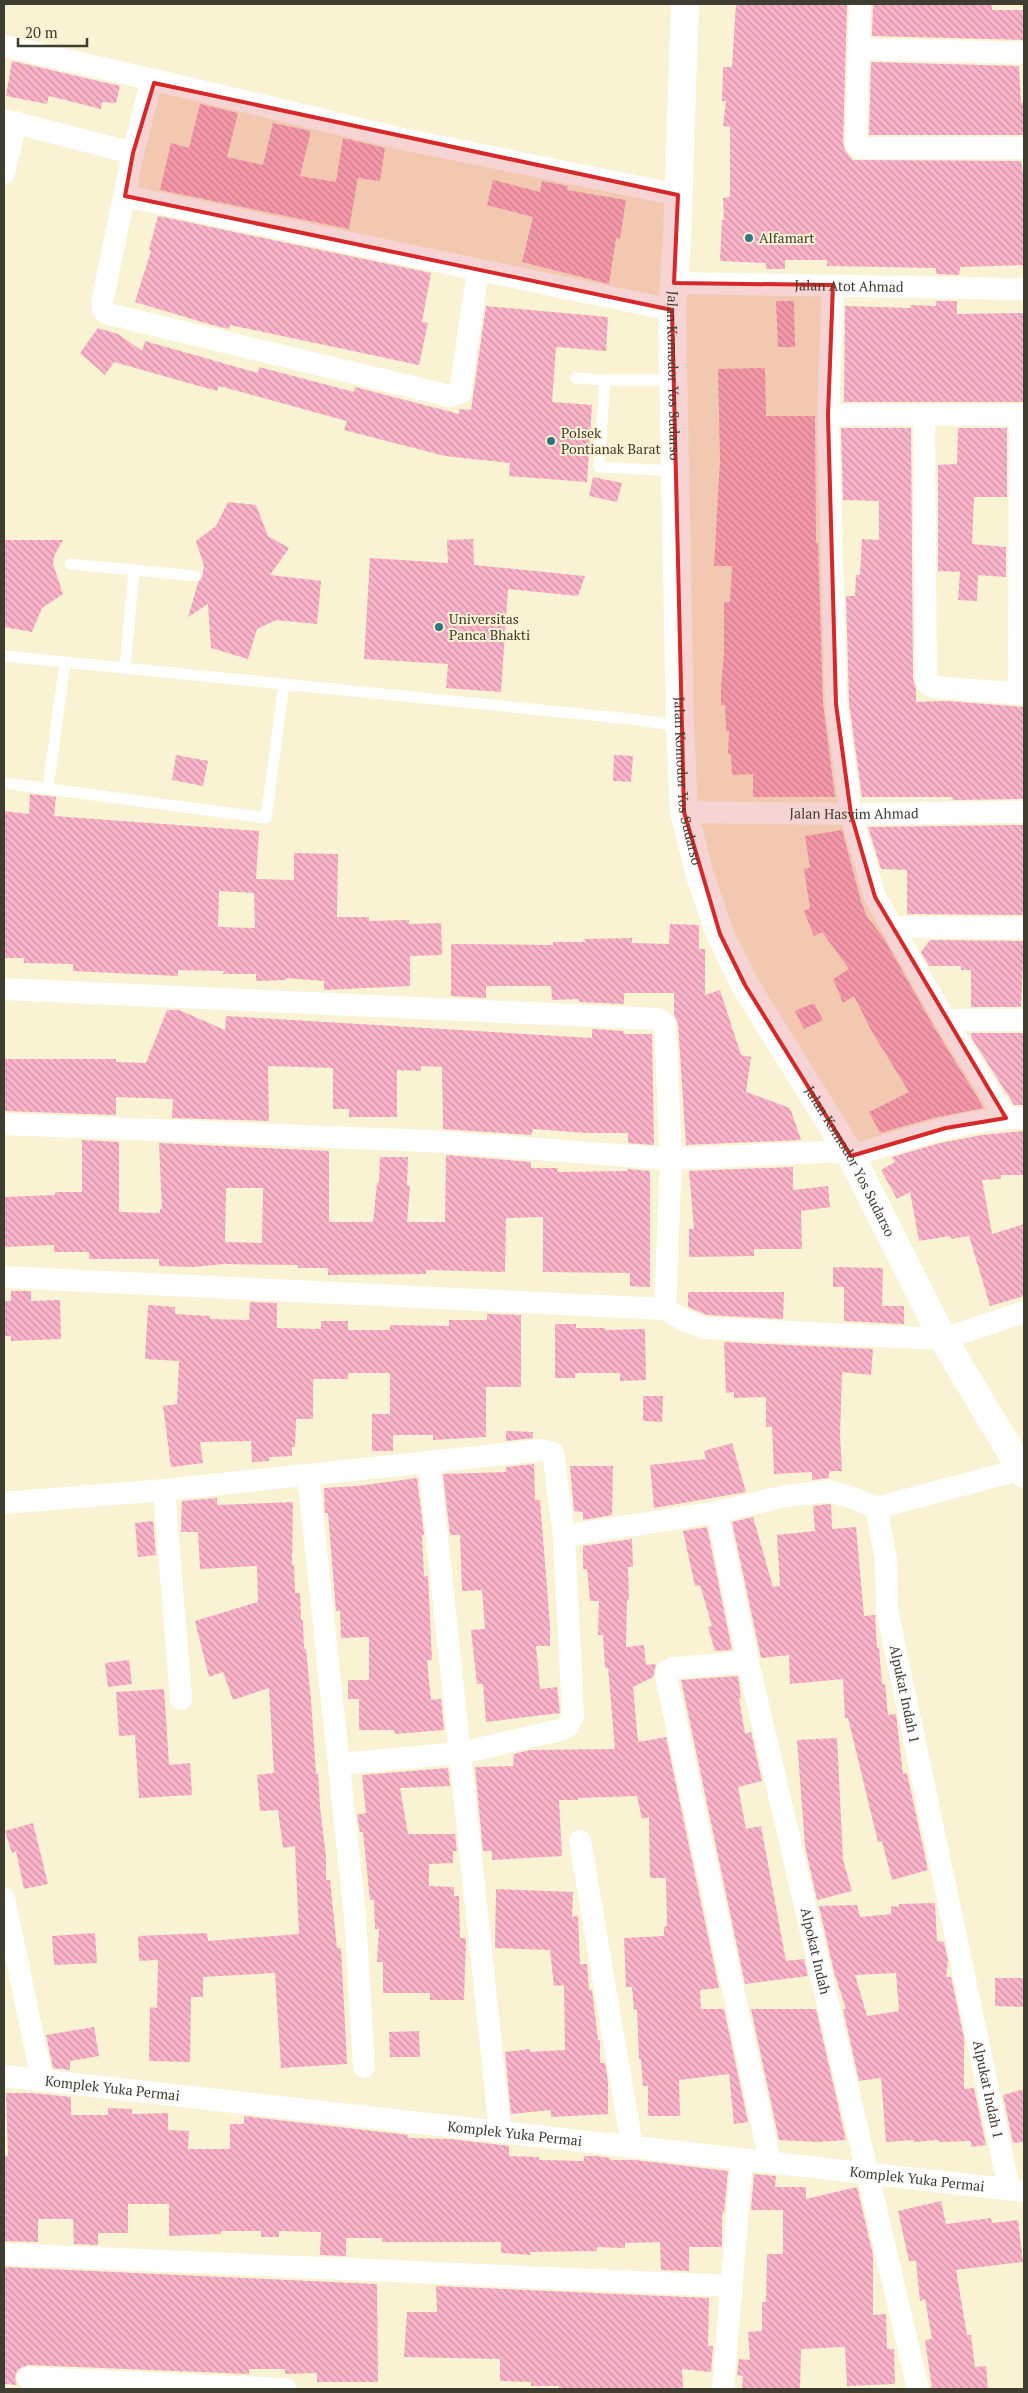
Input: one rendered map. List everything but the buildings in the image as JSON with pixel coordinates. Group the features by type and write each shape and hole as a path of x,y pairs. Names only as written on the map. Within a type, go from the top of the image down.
{"street":[{"name":"Jalan Komodor Yos Sudarso","path":"685,4 672,310 680,726 684,812 700,876 720,934 745,985 849,1154 943,1339 1023,1471"},
{"path":"860,4 856,144 859,148 1024,148"},
{"path":"4,46 403,139 678,195"},
{"path":"859,48 1024,53"},
{"path":"159,81 150,86 132,153 125,196 102,302 103,310 108,314 450,396 460,393 478,270"},
{"path":"4,172 10,121 132,153"},
{"path":"125,196 672,310"},
{"name":"Jalan Atot Ahmad","path":"674,283 1024,289"},
{"path":"4,1124 429,1141 671,1159 849,1154 946,1128 1015,1118 945,1020 875,897 851,814 836,704 828,415 832,285"},
{"path":"828,415 924,415 1022,415 1021,694 934,687 929,685 926,679 924,415"},
{"name":"Jalan Hasyim Ahmad","path":"684,812 851,814 1024,812"},
{"path":"892,927 1024,928"},
{"path":"4,989 658,1019 665,1024 671,1159 665,1309"},
{"path":"945,1020 1024,1020"},
{"path":"4,1277 665,1309 686,1321 704,1328 943,1339 1024,1312"},
{"path":"4,1503 164,1490 429,1462 550,1451 553,1453 564,1536 573,1716 568,1726 560,1730 461,1753 339,1764"},
{"path":"429,1462 500,2131"},
{"path":"564,1536 717,1512 786,1496 830,1492 853,1498 876,1508 1023,1471"},
{"path":"308,1476 355,1916 364,2066"},
{"path":"164,1490 181,1698"},
{"name":"Alpukat Indah 1","path":"876,1508 886,1559 887,1610 1017,2190"},
{"name":"Alpokat Indah","path":"717,1512 748,1662 918,2389"},
{"path":"748,1662 673,1668 667,1671 666,1676 770,2162"},
{"path":"580,1841 632,2146"},
{"path":"4,1898 42,2080"},
{"name":"Komplek Yuka Permai","path":"4,2076 1017,2190"},
{"path":"723,2389 730,2286 742,2159"},
{"path":"4,2254 730,2286"},
{"path":"28,2378 286,2389"}],"lane":[{"path":"576,378 673,380"},
{"path":"605,380 599,467 675,471"},
{"path":"70,564 195,576"},
{"path":"125,668 134,570"},
{"path":"4,656 680,726"},
{"path":"48,788 65,662"},
{"path":"4,783 266,818 284,684"}],"highlighted area":[{"path":"154,83 678,195 674,283 833,285 828,415 836,704 851,814 875,897 1006,1118 946,1128 851,1156 745,985 720,934 684,812 672,310 125,196 133,153"}],"place":[{"name":"Alfamart","path":"749,238"},
{"name":"Polsek Pontianak Barat","path":"551,441"},
{"name":"Universitas Panca Bhakti","path":"439,627"}]}
